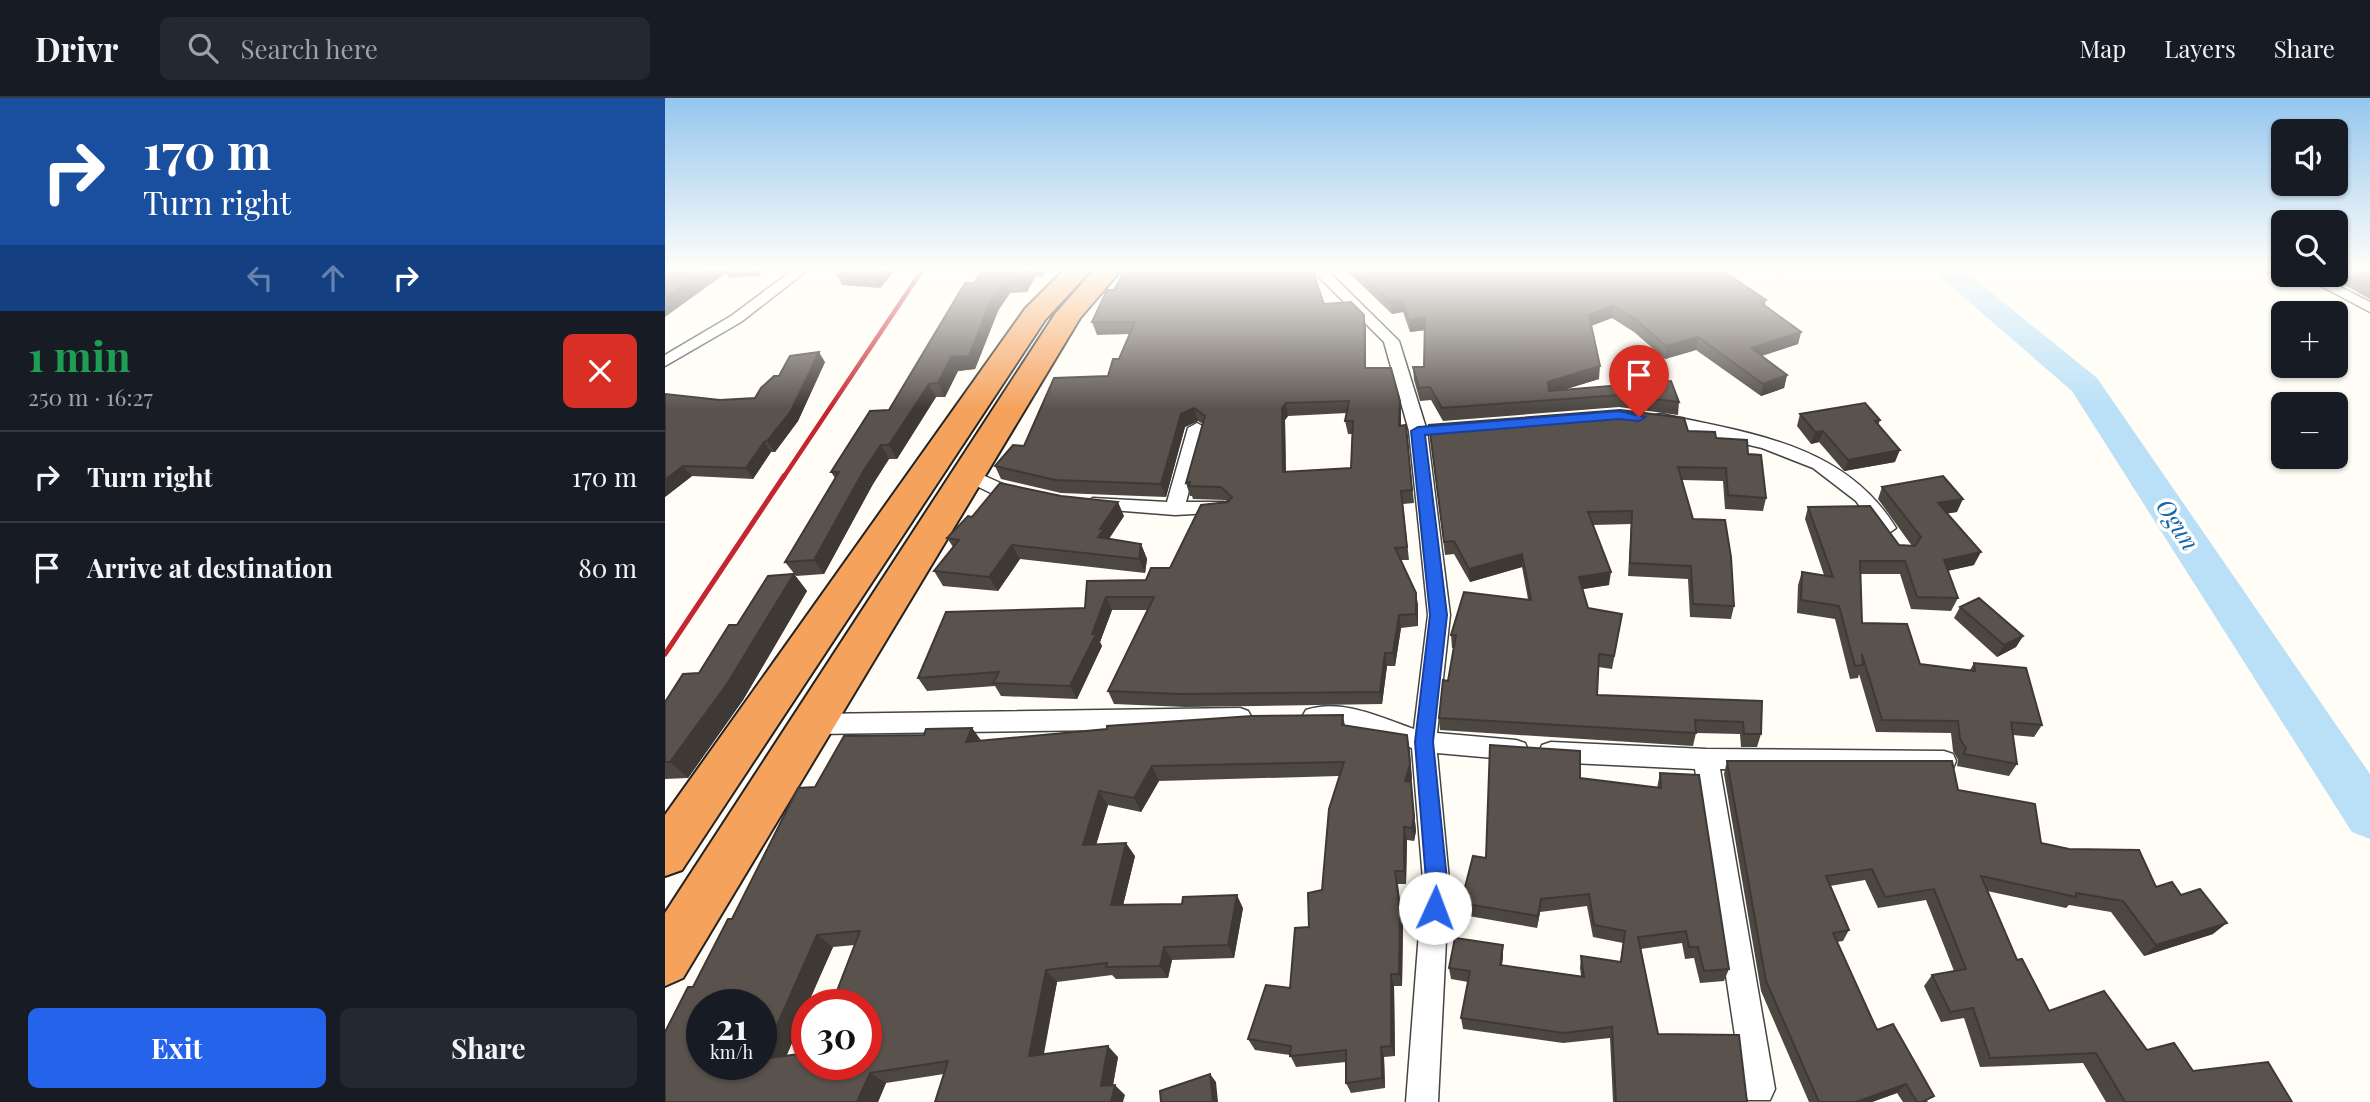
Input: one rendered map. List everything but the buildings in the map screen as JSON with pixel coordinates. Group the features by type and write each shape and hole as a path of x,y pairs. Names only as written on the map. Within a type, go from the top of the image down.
{"highway":[{"path":"665,854 1034,316"},
{"path":"665,960 1068,316"},
{"path":"991,379 1031,377"}],"street":[{"path":"665,361 740,316"},
{"path":"1366,316 1391,341 1425,431 1439,615 1424,742 1436,880 1422,1102"},
{"path":"1645,417 1772,444 1814,461 1862,496 1895,540"},
{"path":"1175,509 1197,428"},
{"path":"969,475 1000,491 1040,498"},
{"path":"1067,502 1175,509 1224,508"},
{"path":"1296,718 1350,717 1424,742 1535,751 1706,759 1944,761"},
{"path":"815,724 1268,718"},
{"path":"1706,759 1759,1089"}],"waterway":[{"name":"Ogun","path":"2002,316 2085,385 2370,816"}],"railway":[{"path":"783,478 892,316"},
{"path":"665,654 784,476"}],"route":[{"path":"1435,908 1436,880 1424,742 1439,615 1418,431 1619,415 1639,417"}]}
